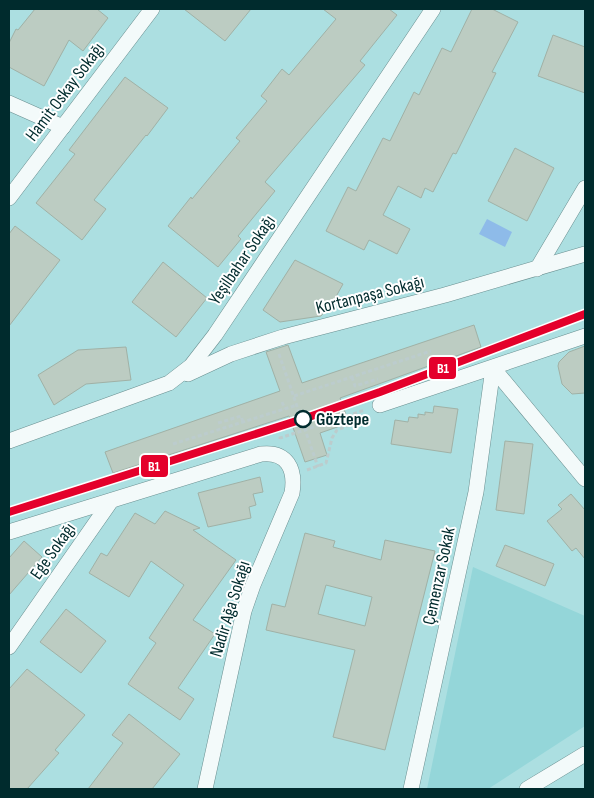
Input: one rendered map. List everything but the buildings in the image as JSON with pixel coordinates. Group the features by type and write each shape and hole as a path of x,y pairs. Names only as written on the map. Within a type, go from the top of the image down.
{"street":[{"name":"Hamit Oskay Sokağı","path":"9,198 152,9"},
{"name":"Yeşilbahar Sokağı","path":"9,441 168,383 191,366 215,335 433,9"},
{"path":"9,102 63,126"},
{"path":"537,269 585,188"},
{"name":"Kortanpaşa Sokağı","path":"168,383 219,359 268,342 436,298 585,254"},
{"path":"380,405 585,336"},
{"path":"493,368 585,479"},
{"name":"Çemenzar Sokak","path":"411,789 476,492 493,368"},
{"name":"Nadir Ağa Sokağı","path":"111,501 261,454 281,456 288,462 293,477 292,493 244,611 205,789"},
{"path":"9,532 111,501"},
{"name":"Ege Sokağı","path":"9,647 111,501"},
{"path":"527,789 585,754"}],"path":[{"path":"294,396 431,351"},
{"path":"278,353 318,467 326,463 332,438 337,430 382,413 380,405"},
{"path":"352,377 355,386 378,379"},
{"path":"282,402 285,409"},
{"path":"173,444 297,405"},
{"path":"218,423 241,416 243,422"},
{"path":"290,434 347,416"}],"shaded area":[{"path":"487,219 512,232 505,247 479,234"},
{"path":"473,567 585,616 585,726 488,789 427,789"}],"transit line":[{"name":"B1","path":"9,512 306,418 585,314"}],"place":[{"name":"Göztepe","path":"303,419"}]}
